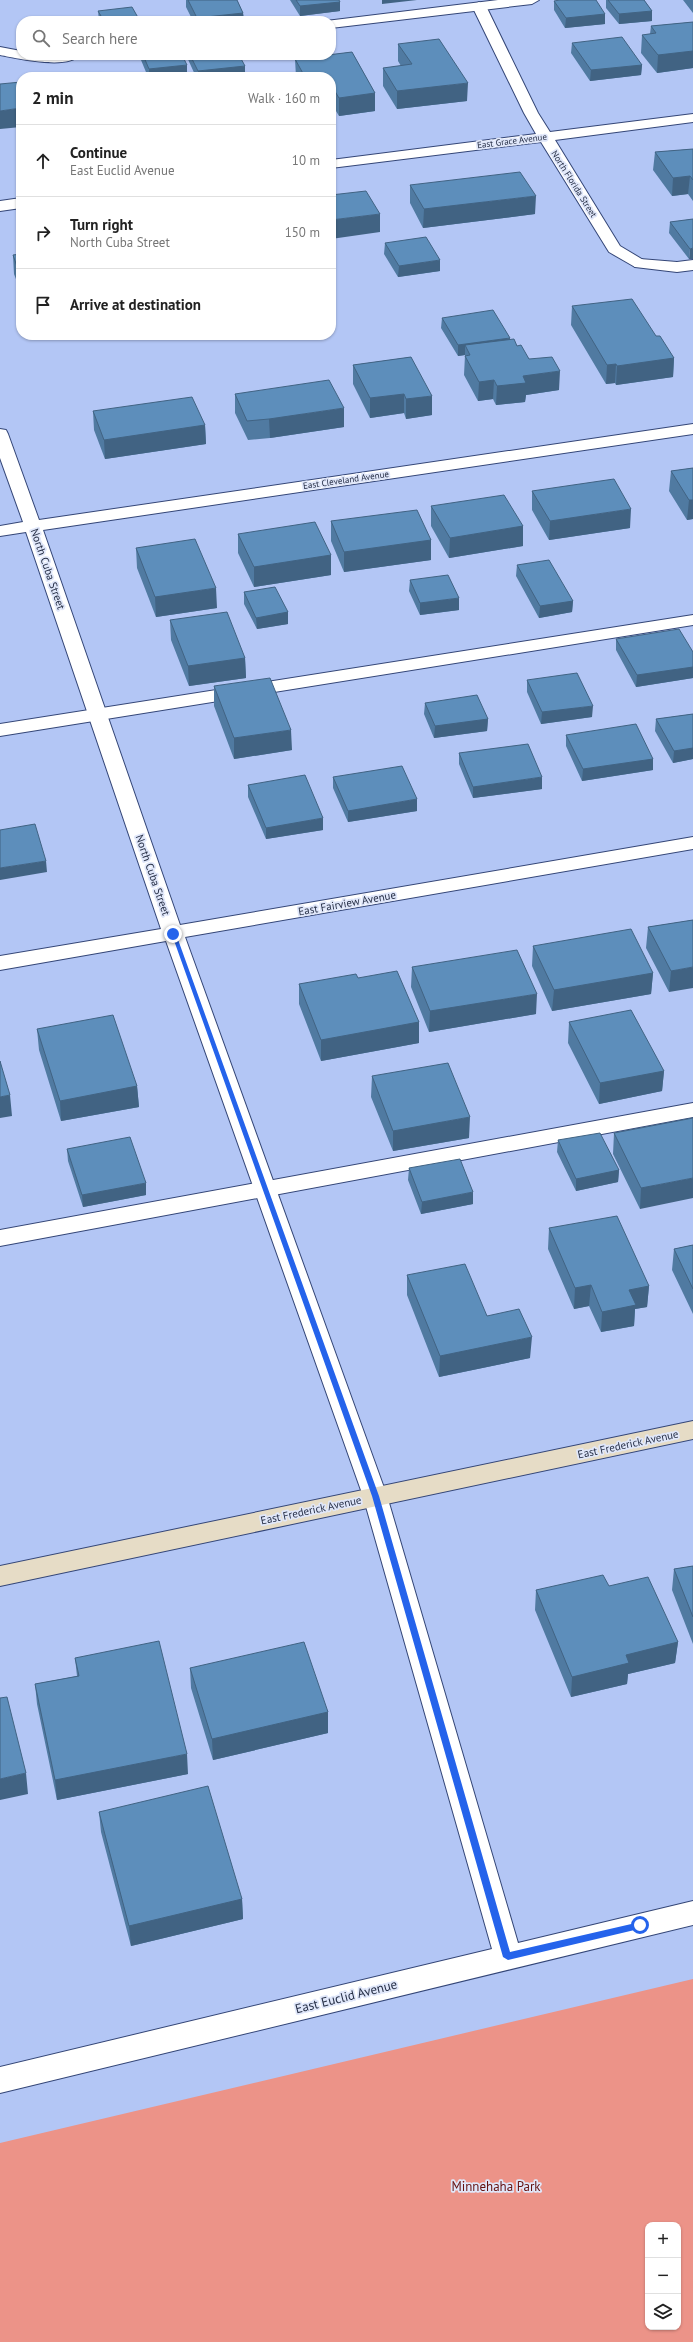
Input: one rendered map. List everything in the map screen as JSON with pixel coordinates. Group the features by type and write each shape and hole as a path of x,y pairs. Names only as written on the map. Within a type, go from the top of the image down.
{"main road":[{"name":"East Frederick Avenue","path":"0,1576 693,1430"}],"street":[{"path":"336,23 532,0"},
{"name":"North Florida Street","path":"480,6 545,136 614,248 640,264 677,267 693,265"},
{"path":"0,51 16,54"},
{"name":"East Grace Avenue","path":"336,163 693,118"},
{"path":"0,206 16,204"},
{"name":"East Cleveland Avenue","path":"0,531 693,429"},
{"name":"North Cuba Street","path":"0,434 99,714 173,934 263,1188 375,1496 508,1957"},
{"path":"0,730 693,620"},
{"name":"East Fairview Avenue","path":"0,963 693,843"},
{"path":"0,1238 263,1188 693,1110"},
{"name":"East Euclid Avenue","path":"0,2080 693,1913"}],"green space":[{"name":"Minnehaha Park","path":"693,1979 693,2342 0,2342 0,2143"}],"building":[{"path":"188,0 237,0 243,13 215,16 196,16"},
{"path":"296,0 339,0 340,2 300,6"},
{"path":"596,0 605,14 566,18 554,1"},
{"path":"608,0 644,0 652,11 619,14"},
{"path":"132,7 137,16 101,16 98,11"},
{"path":"693,22 693,51 658,55 642,35 656,33 651,26"},
{"path":"622,37 642,65 591,70 572,43"},
{"path":"439,39 468,83 397,91 383,68 412,64 398,44"},
{"path":"352,52 375,93 339,98 336,93 336,72 302,72 296,60 336,60 336,54"},
{"path":"145,60 184,60 187,65 149,69"},
{"path":"192,60 242,60 245,66 198,71"},
{"path":"16,82 16,109 0,111 0,84"},
{"path":"693,149 693,180 690,176 673,178 655,152"},
{"path":"520,172 536,196 424,209 410,185"},
{"path":"366,191 380,214 336,219 336,194"},
{"path":"693,219 693,248 690,249 670,222"},
{"path":"426,237 440,260 399,266 385,243"},
{"path":"13,255 16,255 16,264"},
{"path":"632,299 656,336 660,336 674,358 617,366 616,364 607,365 572,306"},
{"path":"493,310 510,338 458,345 442,318"},
{"path":"514,339 517,346 521,345 529,359 552,357 560,371 523,376 526,383 497,386 494,380 479,382 465,356 470,355 465,345"},
{"path":"411,357 432,396 406,399 404,394 370,398 353,365"},
{"path":"329,380 344,408 247,421 235,394"},
{"path":"192,397 205,425 104,440 93,411"},
{"path":"693,468 693,500 689,500 671,471"},
{"path":"614,479 631,509 550,521 532,491"},
{"path":"504,495 523,526 450,538 431,506"},
{"path":"417,510 431,540 344,552 331,521"},
{"path":"315,522 331,555 254,567 238,534"},
{"path":"195,539 216,588 155,597 136,548"},
{"path":"549,560 573,601 540,606 517,565"},
{"path":"448,575 459,598 420,603 410,580"},
{"path":"275,587 288,612 256,618 244,592"},
{"path":"227,612 245,658 188,666 170,620"},
{"path":"679,629 693,652 693,667 637,675 616,639"},
{"path":"577,673 593,706 542,712 527,680"},
{"path":"270,678 291,730 234,738 214,686"},
{"path":"477,695 488,719 435,726 425,703"},
{"path":"693,714 693,748 674,751 656,719"},
{"path":"636,724 653,759 583,769 566,735"},
{"path":"528,744 542,777 473,787 459,753"},
{"path":"402,766 417,799 348,811 333,777"},
{"path":"305,775 323,818 266,828 248,785"},
{"path":"35,824 46,861 0,868 0,830"},
{"path":"693,920 693,967 671,971 648,927"},
{"path":"631,929 653,973 554,990 533,946"},
{"path":"517,950 537,994 430,1011 412,967"},
{"path":"397,971 419,1022 321,1040 299,984 356,974 358,978"},
{"path":"631,1010 664,1071 600,1083 569,1022"},
{"path":"113,1015 137,1086 60,1101 37,1029"},
{"path":"0,1061 10,1095 0,1097"},
{"path":"448,1063 470,1117 393,1131 372,1076"},
{"path":"693,1118 693,1178 641,1188 614,1133"},
{"path":"600,1133 619,1170 576,1179 558,1140"},
{"path":"130,1137 146,1183 82,1195 67,1149"},
{"path":"460,1159 473,1192 422,1202 409,1168"},
{"path":"617,1216 649,1286 629,1290 636,1305 602,1312 591,1285 575,1288 549,1228"},
{"path":"693,1245 693,1289 674,1249"},
{"path":"465,1264 487,1316 519,1309 532,1337 440,1356 407,1275"},
{"path":"693,1566 693,1617 674,1569"},
{"path":"603,1575 609,1586 648,1577 678,1642 626,1655 629,1663 572,1677 536,1590"},
{"path":"159,1641 187,1754 55,1780 35,1684 79,1676 75,1658"},
{"path":"304,1642 328,1712 212,1739 190,1668"},
{"path":"7,1697 26,1773 0,1779 0,1698"},
{"path":"208,1786 242,1899 129,1926 99,1812"}],"route":[{"path":"173,934 263,1188 375,1496 508,1957 640,1925"}]}
